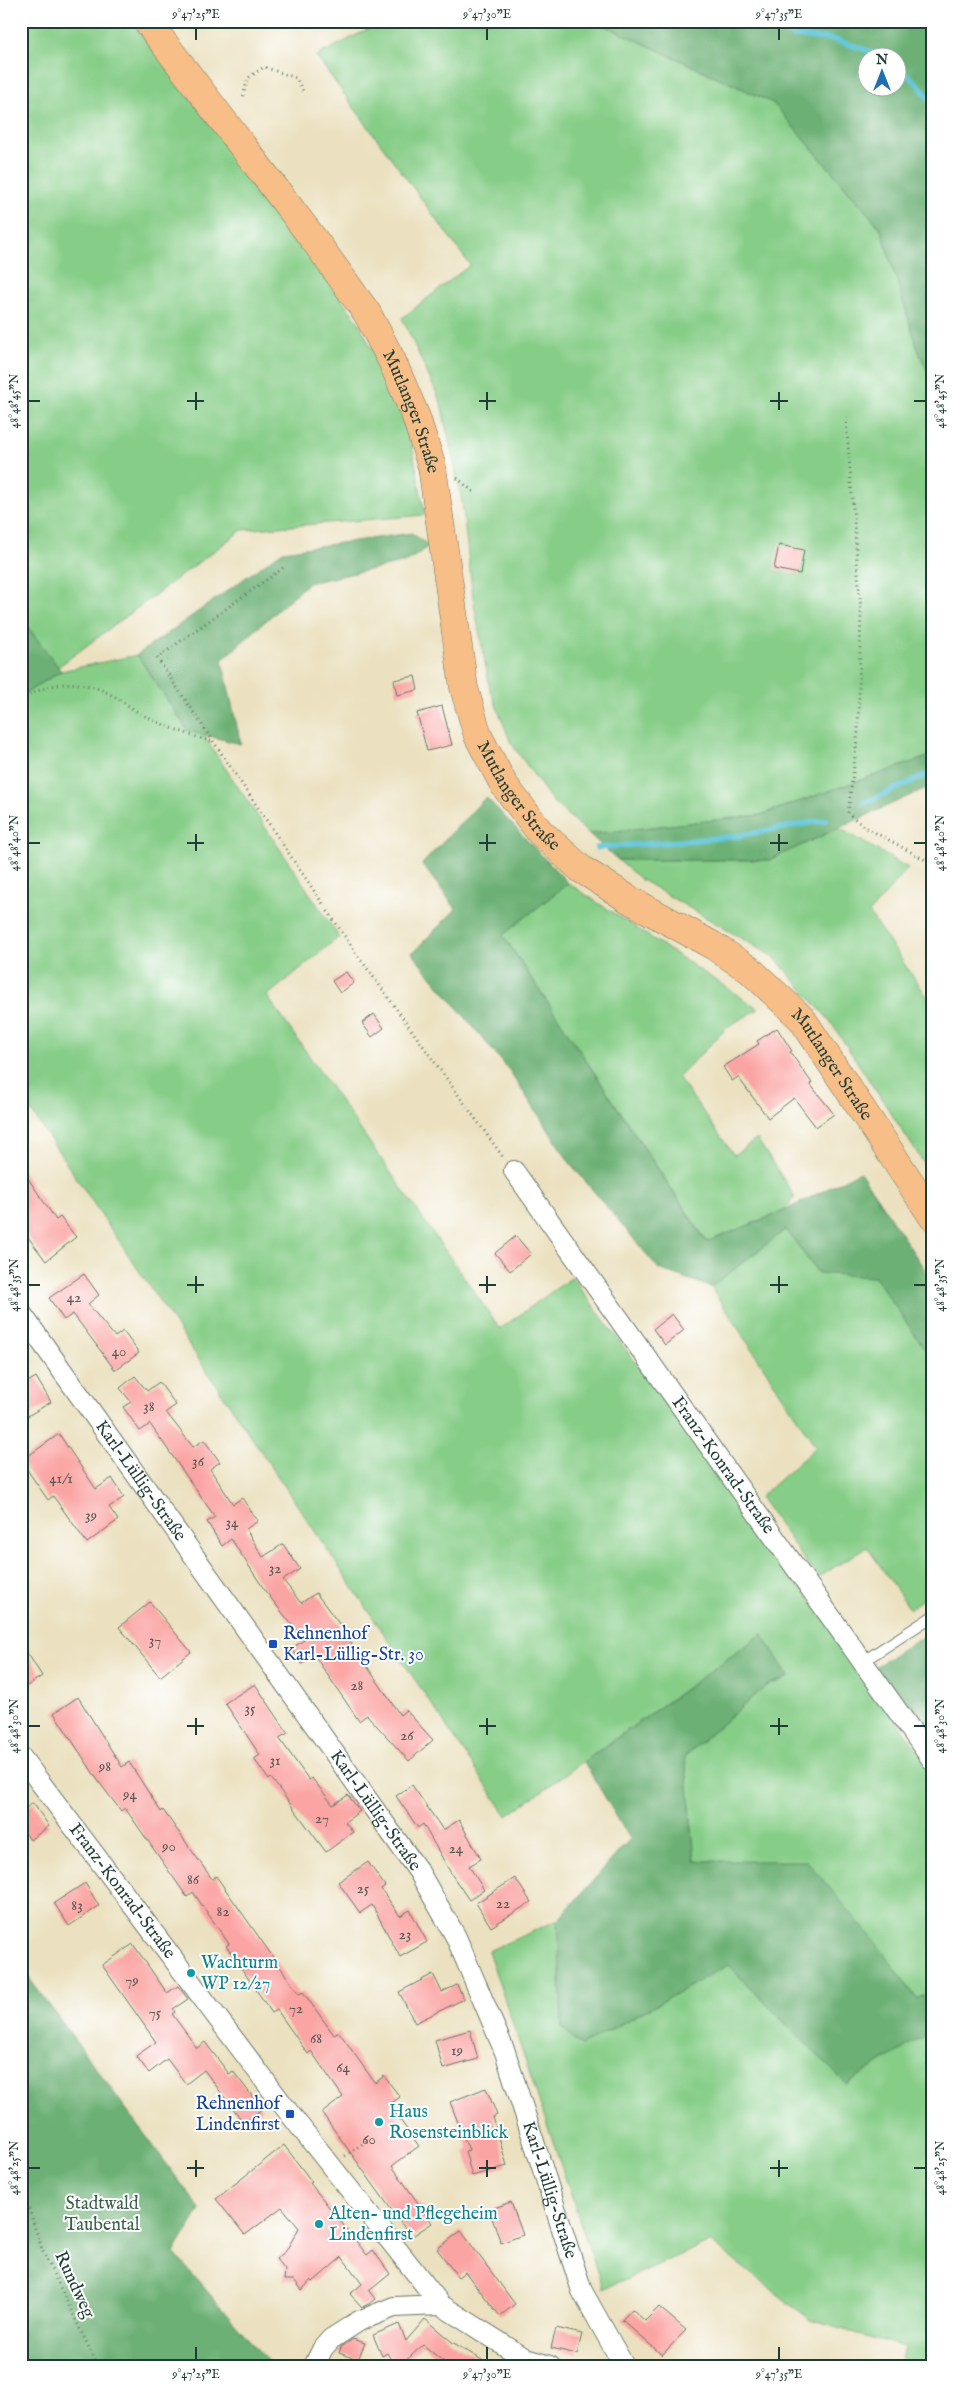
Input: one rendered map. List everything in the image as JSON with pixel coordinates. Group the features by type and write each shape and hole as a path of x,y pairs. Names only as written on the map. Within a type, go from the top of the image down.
{"main road":[{"name":"Mutlanger Straße","path":"148,21 315,240 368,313 416,417 432,471 464,688 478,736 504,786 540,832 581,869 630,900 712,945 742,965 802,1019 933,1217"}],"street":[{"name":"Franz-Konrad-Straße","path":"514,1171 933,1761"},
{"name":"Karl-Lüllig-Straße","path":"21,1313 418,1872 456,1936 505,2052 582,2291 624,2366"},
{"name":"Franz-Konrad-Straße","path":"21,1757 330,2166 442,2305 526,2359 550,2366"},
{"path":"314,2366 323,2348 331,2339 359,2320 394,2307 442,2305"}],"lane":[{"path":"862,1662 933,1616"}],"path":[{"path":"243,96 248,78 264,67 296,78 303,91"},
{"path":"846,418 861,612 858,732 848,812 863,826 933,864"},
{"path":"283,568 157,658 354,950 514,1171"},
{"path":"21,700 35,692 57,684 90,684 114,696 140,714 186,734 214,742"},
{"path":"330,2166 369,2139"},
{"name":"Rundweg","path":"21,2185 43,2252 98,2366"}],"green space":[{"path":"21,21 131,21 309,254 359,323 389,383 412,446 425,515 242,530 58,667 21,618"},
{"path":"384,21 595,21 773,103 881,229 917,347 933,384 933,755 760,815 589,834 553,802 511,743 490,689 473,598 462,502 441,403 402,318 470,265 316,56"},
{"path":"595,21 933,21 933,384 917,347 881,229 773,103"},
{"path":"412,533 429,546 407,562 308,583 222,660 241,744 188,731 137,655 283,551"},
{"path":"21,618 61,671 21,696"},
{"path":"137,655 188,731 203,735 339,937 267,996 500,1329 572,1277 811,1600 933,1772 933,1990 917,1999 877,1944 723,1861 695,1861 685,1756 766,1686 789,1677 762,1634 507,1816 21,1096 21,696 61,671"},
{"path":"933,755 933,785 769,860 618,860 589,834 760,815"},
{"path":"486,797 568,883 503,935 706,1242 784,1211 860,1172 933,1282 933,1361 875,1277 818,1273 786,1229 711,1287 659,1269 570,1163 509,1070 412,953 456,909 422,864"},
{"path":"839,828 908,868 869,913 933,1005 933,1177 830,1021 775,958 640,879 618,860 769,860"},
{"path":"568,883 759,1009 730,1025 678,1077 734,1155 757,1139 795,1197 784,1211 707,1242 503,935"},
{"path":"786,1229 818,1273 875,1277 933,1361 933,1590 910,1609 867,1547 817,1578 760,1497 816,1447 711,1287"},
{"path":"933,1630 933,1749 875,1667"},
{"path":"762,1634 789,1677 766,1686 685,1756 695,1861 807,1861 877,1944 917,1999 933,1990 933,2030 846,2084 728,1965 581,2046 562,2028 558,1920 630,1839 584,1762"},
{"path":"558,1920 562,2027 581,2046 728,1965 846,2084 933,2030 933,2366 899,2366 904,2347 811,2320 710,2242 603,2289 488,1951"},
{"name":"Stadtwald Taubental","path":"21,1967 200,2209 174,2253 272,2366 21,2366"}],"building":[{"path":"779,545 804,550 800,574 774,569"},
{"path":"415,676 418,690 397,695 394,680"},
{"path":"442,706 452,745 427,751 417,713"},
{"path":"346,972 354,983 340,993 332,981"},
{"path":"374,1014 384,1028 372,1037 362,1023"},
{"path":"777,1028 792,1051 790,1052 812,1083 810,1084 834,1114 816,1127 794,1098 768,1118 738,1077 732,1081 723,1067 759,1044 757,1041"},
{"path":"21,1168 56,1220 60,1217 76,1237 46,1261 21,1228"},
{"path":"516,1236 531,1254 510,1271 495,1253"},
{"path":"84,1274 99,1295 88,1304 115,1337 123,1331 139,1353 115,1370 73,1314 64,1320 49,1298"},
{"path":"672,1314 684,1330 665,1345 653,1329"},
{"path":"135,1376 147,1391 159,1382 176,1405 166,1412 193,1447 204,1440 220,1462 210,1469 233,1504 242,1498 258,1521 246,1529 263,1557 283,1544 300,1569 283,1580 301,1603 316,1593 349,1637 400,1715 406,1710 433,1740 409,1761 367,1715 359,1721 314,1655 302,1664 291,1649 304,1640 266,1592 231,1539 222,1546 207,1522 215,1517 150,1424 140,1431 123,1407 131,1402 120,1388"},
{"path":"36,1377 51,1402 21,1420 21,1386"},
{"path":"59,1434 96,1489 112,1478 124,1497 109,1507 118,1520 87,1543 53,1496 48,1500 21,1461"},
{"path":"150,1602 191,1652 160,1677 119,1627"},
{"path":"21,1643 42,1676 21,1690"},
{"path":"255,1684 288,1733 279,1738 309,1780 312,1778 333,1805 348,1795 360,1811 345,1822 353,1832 326,1852 271,1778 269,1780 254,1759 260,1755 225,1703"},
{"path":"78,1697 122,1767 129,1762 161,1812 163,1810 212,1879 216,1876 299,1994 303,1992 334,2035 339,2032 375,2083 384,2076 400,2097 389,2105 419,2146 392,2166 432,2223 411,2237 322,2113 343,2097 311,2051 308,2054 277,2010 272,2013 226,1946 229,1944 193,1892 187,1897 125,1808 121,1811 99,1782 54,1713"},
{"path":"412,1785 443,1830 459,1820 481,1859 469,1866 484,1890 469,1900 452,1875 423,1824 418,1828 396,1796"},
{"path":"33,1803 49,1826 30,1840 21,1827 21,1811"},
{"path":"368,1862 385,1886 381,1889 400,1916 410,1910 427,1942 400,1957 372,1905 360,1913 338,1882"},
{"path":"515,1878 531,1902 491,1927 476,1903"},
{"path":"85,1883 99,1906 69,1926 54,1903"},
{"path":"133,1944 167,1993 178,1986 188,1999 173,2009 175,2012 172,2014 197,2048 205,2042 229,2074 233,2071 262,2109 244,2123 204,2070 186,2084 167,2059 149,2073 136,2056 156,2042 102,1965"},
{"path":"433,1974 442,1992 457,1985 464,1999 415,2023 399,1992"},
{"path":"470,2030 478,2059 443,2069 435,2040"},
{"path":"486,2088 497,2115 493,2117 507,2166 472,2176 465,2151 469,2150 450,2102"},
{"name":"Alten- und Pflegeheim Lindenfirst","path":"284,2145 312,2182 310,2183 367,2255 373,2250 390,2274 369,2291 375,2299 369,2304 362,2307 350,2294 362,2284 342,2257 313,2282 311,2280 302,2290 294,2280 284,2280 285,2270 276,2259 286,2251 299,2228 282,2207 245,2235 216,2199"},
{"path":"511,2202 523,2235 501,2243 489,2210"},
{"path":"461,2231 515,2304 500,2316 465,2272 458,2277 437,2249"},
{"path":"659,2307 686,2330 662,2355 622,2320 632,2309 645,2321"},
{"path":"425,2319 452,2342 492,2366 449,2366 423,2345 400,2366 386,2366 391,2360 387,2353 382,2356 373,2335 399,2324 406,2341"},
{"path":"556,2328 582,2334 577,2354 551,2348"},
{"path":"353,2339 365,2343 358,2360 339,2353 341,2347"}],"waterway":[{"path":"770,21 794,36 831,39 861,48"},
{"path":"906,74 918,84 933,104"},
{"path":"864,803 933,772"},
{"path":"597,848 731,837 826,820"}],"place":[{"name":"Rehnenhof Karl-Lüllig-Str. 30","path":"273,1644"},
{"name":"Wachturm WP 12/27","path":"191,1973"},
{"name":"Rehnenhof Lindenfirst","path":"290,2114"},
{"name":"Haus Rosensteinblick","path":"379,2122"},
{"name":"Alten- und Pflegeheim Lindenfirst","path":"319,2224"}]}
